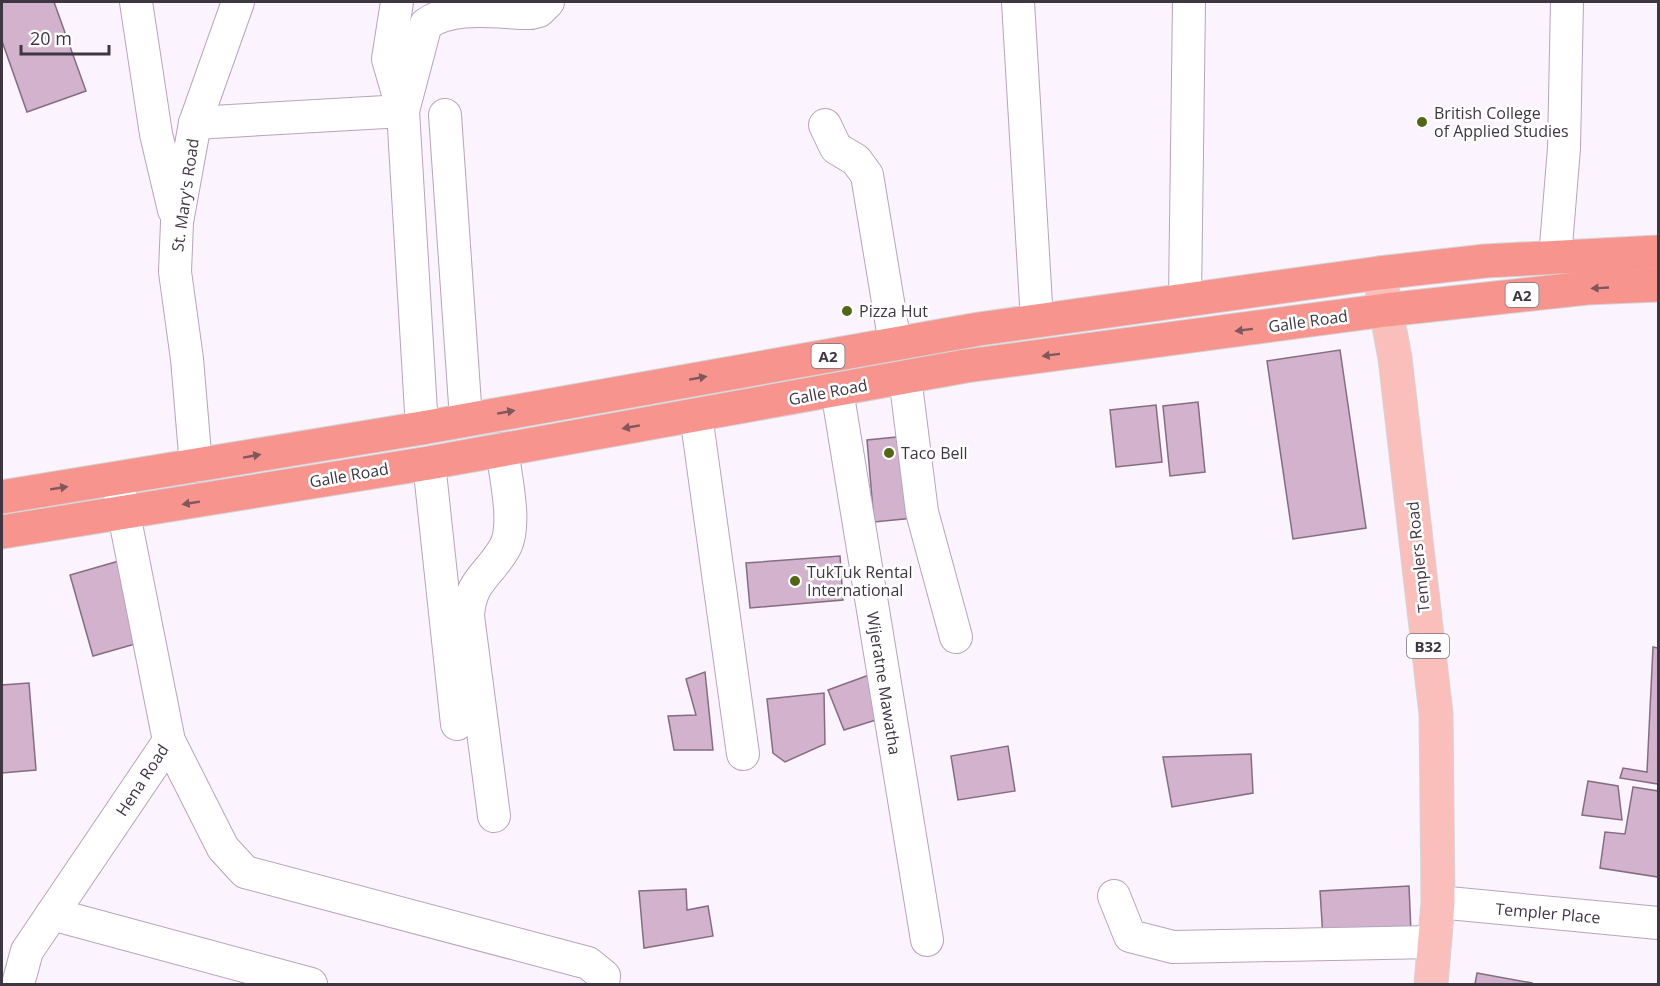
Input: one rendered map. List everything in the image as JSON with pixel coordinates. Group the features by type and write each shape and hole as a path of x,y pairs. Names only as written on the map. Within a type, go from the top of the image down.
{"highway":[{"name":"Galle Road","path":"2,497 422,428 895,344 1185,299 1485,261 1659,252"},
{"name":"Galle Road","path":"2,532 429,463 966,366 1386,310 1587,288 1659,285"}],"main road":[{"name":"Templers Road","path":"1379,273 1396,370 1436,714 1438,902 1431,984"}],"street":[{"path":"136,2 156,134 177,222"},
{"name":"St. Mary's Road","path":"196,466 175,272 177,222 195,123 238,2"},
{"path":"397,2 388,59 403,111 422,428"},
{"path":"403,111 426,24 437,16 463,12 531,13 539,10 548,2"},
{"path":"1018,2 1037,321"},
{"path":"1185,299 1189,2"},
{"path":"1555,258 1564,148 1567,2"},
{"path":"195,123 403,111"},
{"path":"445,115 466,419"},
{"path":"825,125 836,148 856,160 867,175 895,344"},
{"path":"905,377 922,512 956,637"},
{"name":"Wijeratne Mawatha","path":"837,390 927,940"},
{"path":"696,415 743,754"},
{"path":"494,816 468,616 470,597 505,548 511,529 502,449"},
{"path":"429,463 457,724"},
{"name":"Hena Road","path":"18,984 27,951 169,741 117,479"},
{"path":"169,741 223,848 245,872 588,963 604,976 603,984"},
{"path":"1114,896 1130,936 1173,947 1434,942"},
{"name":"Templer Place","path":"1438,902 1659,923"},
{"path":"52,914 311,984"}],"building":[{"path":"2,2 54,2 86,91 27,112 2,41"},
{"path":"1340,350 1366,528 1293,539 1267,361"},
{"path":"1198,402 1205,472 1170,476 1163,406"},
{"path":"1156,405 1162,462 1116,467 1110,410"},
{"path":"906,436 914,518 874,522 867,440"},
{"name":"TukTuk Rental International","path":"840,556 843,600 750,608 746,563"},
{"path":"119,561 142,642 93,656 70,575"},
{"path":"1653,647 1658,648 1658,784 1620,778 1623,768 1647,772"},
{"path":"705,672 713,750 674,750 668,716 696,715 686,679"},
{"path":"869,675 879,719 844,730 828,690"},
{"path":"29,683 36,770 2,773 2,685"},
{"path":"824,693 825,744 785,762 773,753 767,699"},
{"path":"1008,746 1015,791 958,800 951,756"},
{"path":"1251,754 1253,793 1172,807 1163,757"},
{"path":"1588,781 1618,786 1622,820 1582,815"},
{"path":"1633,787 1658,791 1658,877 1600,868 1605,832 1625,834"},
{"path":"1409,886 1411,933 1323,938 1320,891"},
{"path":"686,889 687,910 708,906 713,936 644,948 639,891"},
{"path":"1477,973 1532,983 1532,984 1475,984"}],"place":[{"name":"British College of Applied Studies","path":"1422,122"},
{"name":"Pizza Hut","path":"847,311"},
{"name":"Taco Bell","path":"889,453"},
{"name":"TukTuk Rental International","path":"795,581"}]}
